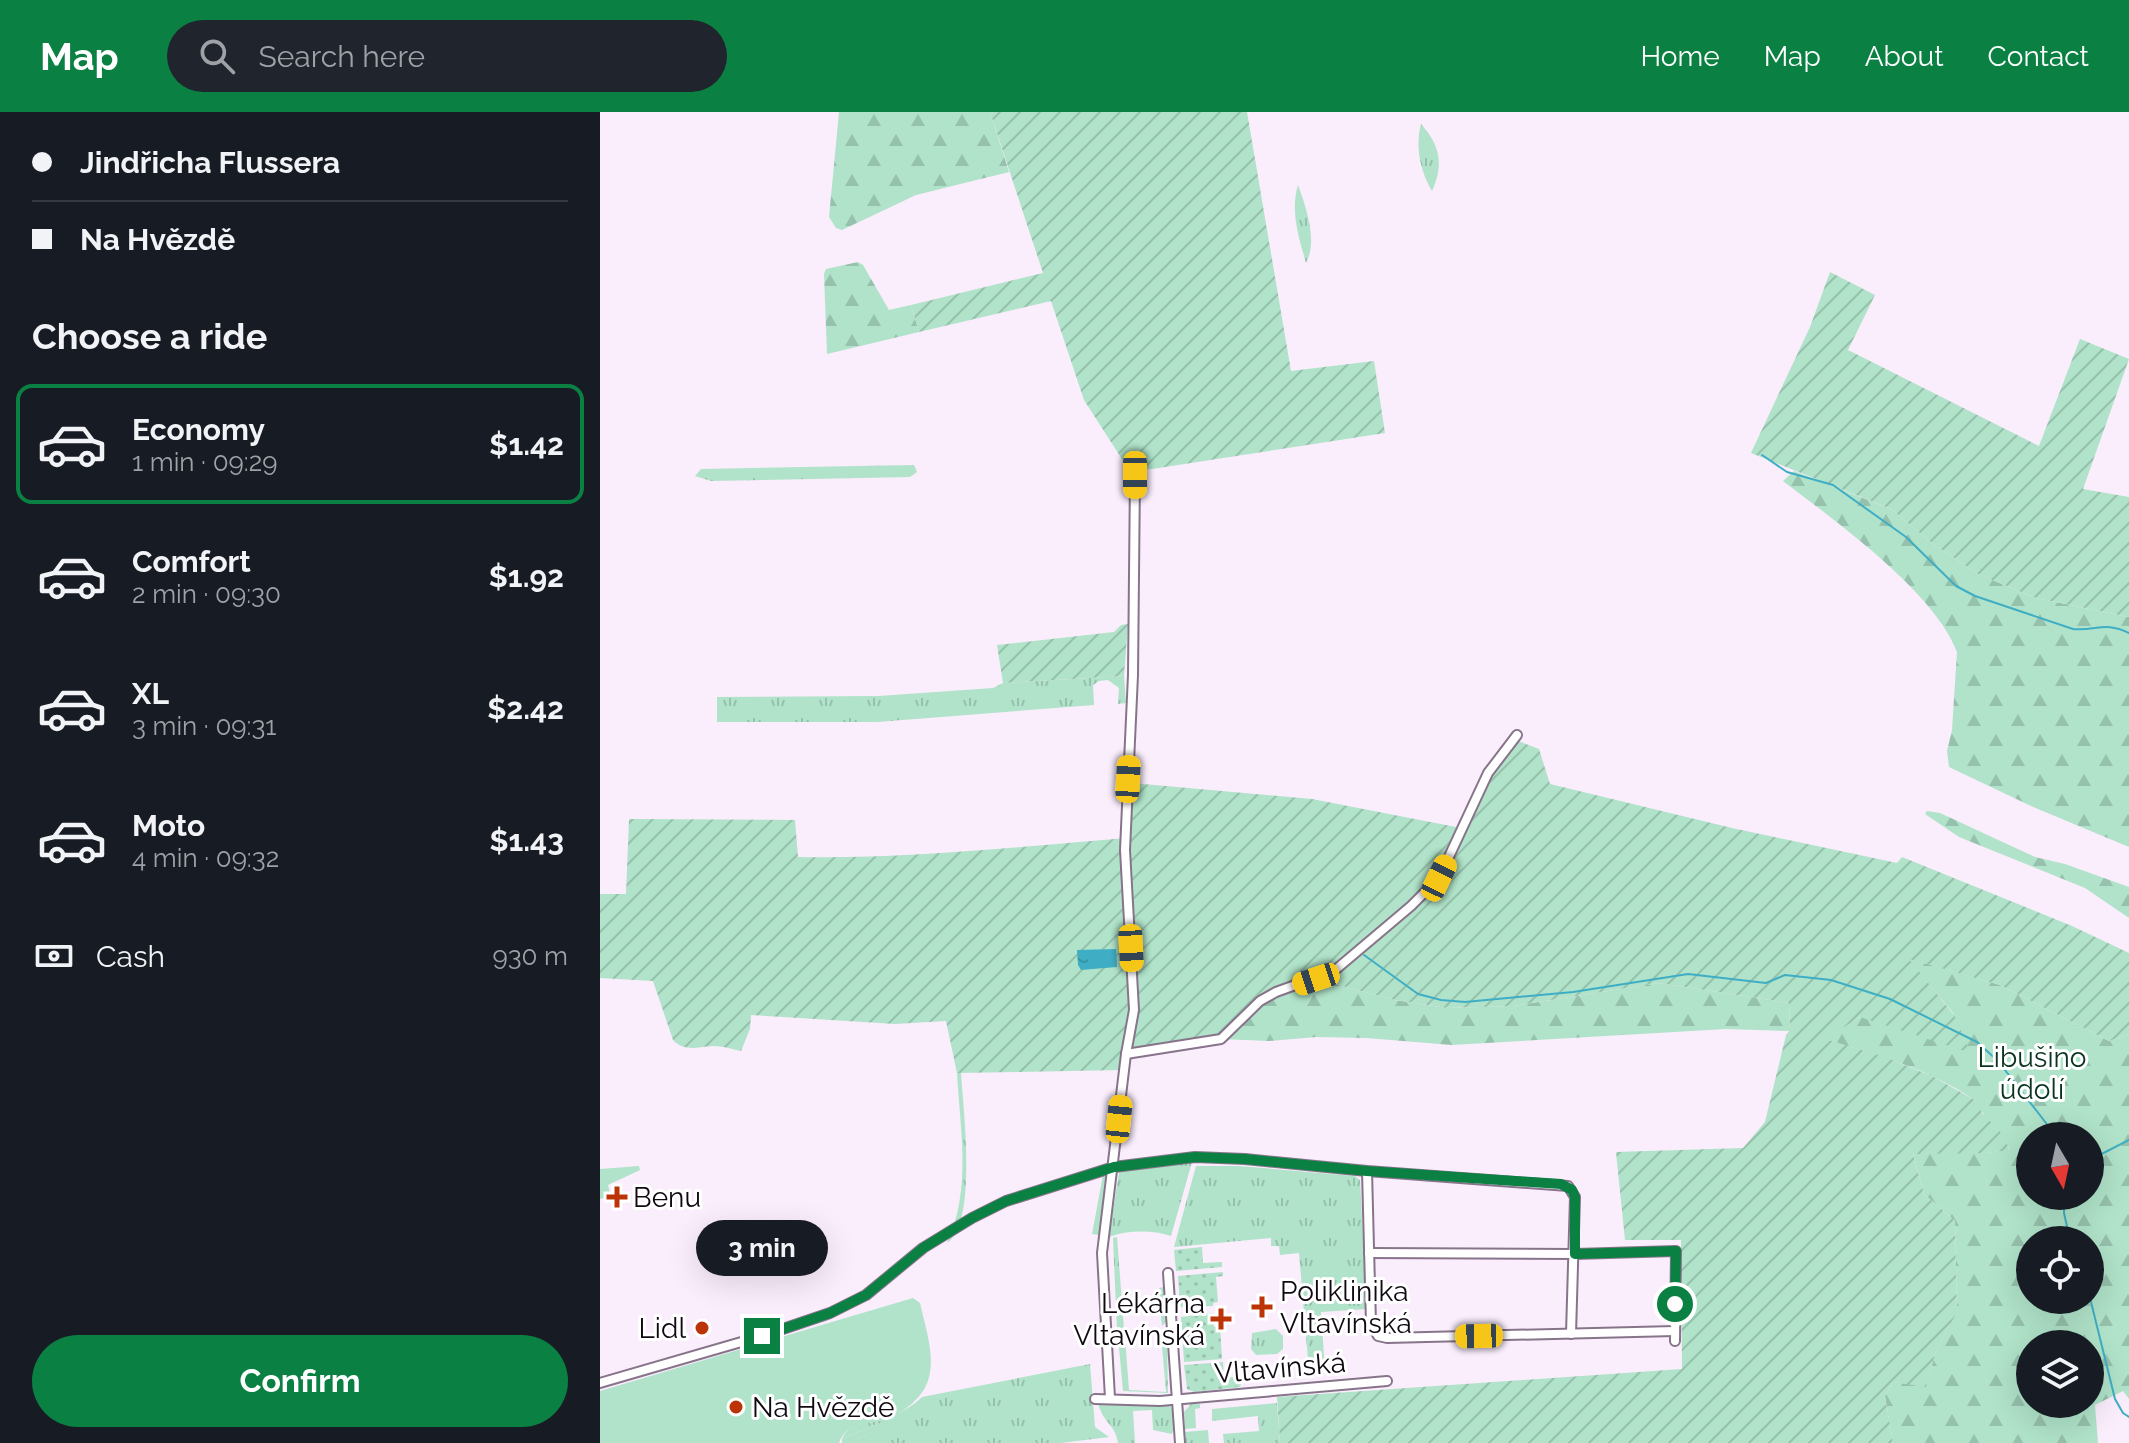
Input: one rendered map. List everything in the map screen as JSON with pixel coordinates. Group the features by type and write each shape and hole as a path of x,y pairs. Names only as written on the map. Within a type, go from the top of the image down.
{"street":[{"path":"1110,1398 1102,1267 1126,1054 1134,1010 1125,850 1136,571 1135,475"},
{"path":"1126,1054 1221,1039 1260,1001 1334,971 1439,878 1488,773 1517,735"},
{"path":"600,1383 830,1313 866,1295 923,1248 1006,1201 1114,1167 1195,1157 1568,1186 1575,1197 1571,1334"},
{"path":"1367,1171 1371,1324 1378,1336 1675,1331"},
{"path":"1369,1253 1575,1254 1677,1247 1675,1341"},
{"name":"Vltavínská","path":"1168,1273 1180,1443"},
{"name":"Vltavínská","path":"1177,1399 1387,1381"},
{"path":"1095,1399 1177,1399"}],"green space":[{"path":"839,112 990,112 1009,172 916,195 842,230 836,228 829,217"},
{"path":"990,112 1247,112 1291,371 1374,361 1385,433 1129,470 1084,400 1051,301 919,332 911,305 1043,273"},
{"path":"1421,124 1438,156 1438,173 1432,191 1420,158 1418,141"},
{"path":"1298,185 1311,234 1306,263 1295,215"},
{"path":"858,262 863,265 889,310 911,305 919,332 827,354 824,274 826,269"},
{"path":"1830,272 1875,295 1848,350 2039,446 2080,339 2129,359 2083,489 2129,497 2129,617 2036,598 1978,574 1932,543 1891,509 1751,453 1810,327"},
{"path":"914,465 917,472 910,477 711,481 695,476 701,469"},
{"path":"1794,471 1891,509 1932,543 1978,574 2036,598 2129,617 2129,847 1949,767 1947,751 1952,730 1957,652 1945,629 1928,605 1881,559 1783,481"},
{"path":"1128,624 1124,676 1003,683 997,645 1114,632 1121,625"},
{"path":"1124,676 1126,703 1118,704 1119,688 1108,680 1093,685 1094,705 877,722 717,722 717,697 879,696 993,688 1003,683"},
{"path":"1516,740 1539,749 1550,784 1732,828 1897,863 1902,857 2072,926 2129,953 2129,1034 2109,1041 2000,985 1909,959 1954,1015 1971,1053 1860,1017 1825,1039 1885,1057 1934,1077 1978,1102 1982,1113 2004,1136 2009,1150 1913,1154 1924,1194 1955,1221 1957,1312 1936,1351 1926,1387 1893,1382 1885,1396 1893,1443 1280,1443 1277,1397 1682,1369 1681,1240 1625,1240 1616,1152 1743,1148 1765,1122 1786,1035 1790,1030 1789,1003 1659,983 1513,1006 1447,1008 1395,1000 1316,979 1276,992 1221,1039 1126,1054 1123,1070 957,1073 946,1021 895,1024 751,1015 750,1029 741,1051 716,1046 687,1047 673,1040 653,981 600,978 600,894 626,894 629,819 795,820 798,857 962,852 1126,838 1132,783 1312,799 1461,828 1488,773"},
{"path":"1927,811 1940,813 2035,857 2065,864 2129,887 2129,918 2085,888 1959,837 1925,814"},
{"name":"Libušino údolí","path":"1907,958 2000,985 2109,1041 2129,1034 2129,1399 2123,1391 2104,1400 2104,1330 2016,1330 2016,1418 2096,1418 2098,1443 1893,1443 1885,1396 1893,1382 1926,1386 1936,1351 1957,1311 1955,1221 1924,1194 1913,1153 1987,1153 2009,1149 1976,1102 1957,1089 1902,1064 1824,1039 1860,1017 1954,1014"},
{"path":"1316,979 1395,1000 1447,1008 1513,1006 1659,983 1789,1003 1790,1031 1726,1029 1452,1045 1366,1038 1221,1039 1260,1001"},
{"path":"957,1073 961,1073 964,1111 966,1190 957,1232 947,1243 955,1223 962,1181"},
{"path":"1192,1162 1171,1236 1140,1232 1109,1237 1119,1172"},
{"path":"639,1166 640,1170 608,1185 611,1196 600,1199 600,1169"},
{"path":"1196,1166 1239,1166 1355,1176 1360,1180 1367,1309 1321,1312 1325,1371 1309,1371 1299,1253 1280,1255 1279,1246 1271,1246 1271,1238 1174,1247"},
{"path":"1103,1175 1107,1178 1100,1235 1092,1234"},
{"path":"1117,1237 1124,1329 1117,1330 1113,1238"},
{"path":"1202,1247 1203,1263 1222,1262 1222,1267 1176,1271 1174,1250"},
{"path":"1223,1272 1223,1276 1216,1277 1218,1302 1213,1306 1180,1307 1178,1276"},
{"path":"1158,1289 1165,1289 1167,1321 1162,1326"},
{"name":"Na Hvězdě","path":"913,1298 920,1303 929,1340 931,1368 927,1384 900,1413 852,1427 839,1443 600,1443 600,1391"},
{"path":"1213,1313 1214,1327 1220,1326 1222,1359 1184,1362 1181,1317"},
{"path":"1276,1329 1283,1336 1283,1349 1277,1354 1256,1355 1251,1349 1252,1333"},
{"path":"1161,1335 1166,1335 1167,1341 1168,1393 1123,1391 1118,1337 1125,1337 1129,1390 1166,1392"},
{"path":"1223,1362 1224,1378 1243,1376 1240,1387 1194,1392 1187,1389 1184,1365"},
{"path":"1090,1364 1095,1427 1109,1437 1061,1443 857,1443 857,1439 881,1428 879,1423 842,1439 855,1426 888,1418 922,1397"},
{"path":"1098,1402 1170,1405 1174,1420 1172,1434 1153,1430 1152,1410 1133,1411 1135,1443 1118,1443"},
{"path":"1277,1403 1280,1443 1224,1443 1223,1434 1259,1431 1258,1416 1212,1421 1212,1409"},
{"path":"1191,1404 1200,1404 1200,1408 1195,1409 1196,1428 1185,1429 1184,1412"},
{"path":"879,1423 882,1428 857,1439 857,1443 842,1443 842,1439"},
{"path":"1208,1430 1209,1443 1186,1443 1185,1432"}],"water":[{"path":"1116,949 1117,967 1081,970 1078,965 1077,950"}],"waterway":[{"path":"1762,455 1787,472 1833,485 1906,537 1956,586 1975,596 2073,629 2107,627 2129,633"},
{"path":"1364,955 1418,994 1465,1002 1573,992 1688,974 1766,983 1785,975 1831,980 1890,999 1977,1042 1998,1061 2045,1122"},
{"path":"2104,1153 2129,1140"},
{"path":"2064,1210 2067,1226"},
{"path":"2094,1314 2115,1399 2129,1417"}],"place":[{"name":"Benu","path":"617,1197"},
{"name":"Poliklinika Vltavínská","path":"1262,1307"},
{"name":"Lékárna Vltavínská","path":"1221,1319"},
{"name":"Lidl","path":"702,1328"},
{"name":"Na Hvězdě","path":"736,1407"}],"route":[{"path":"762,1336 830,1313 866,1295 923,1248 1006,1201 1114,1167 1195,1157 1568,1186 1575,1197 1575,1254 1676,1251 1675,1304"}]}
